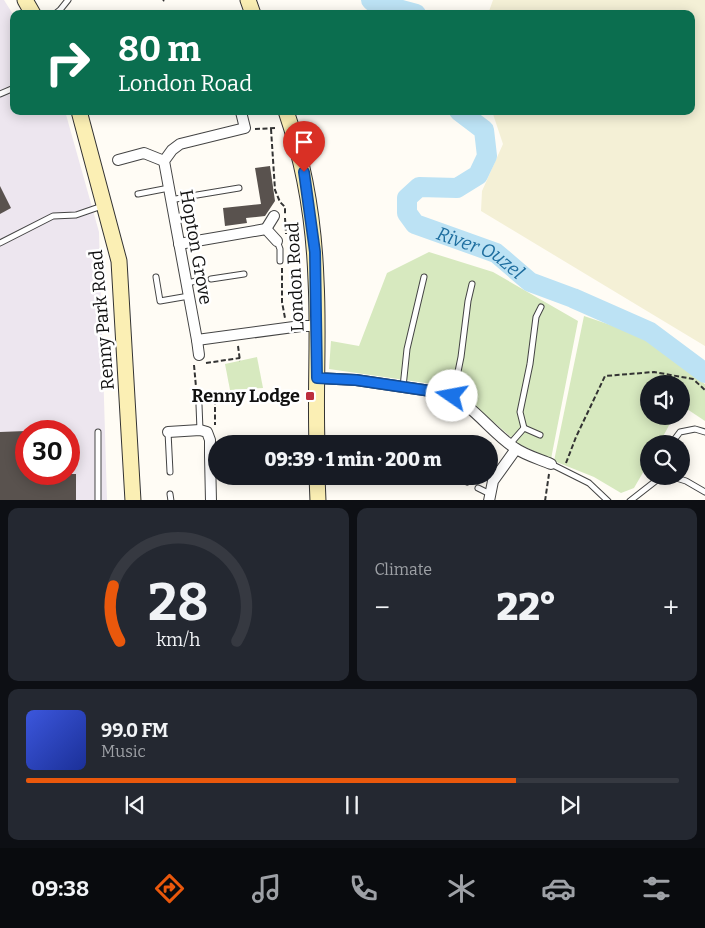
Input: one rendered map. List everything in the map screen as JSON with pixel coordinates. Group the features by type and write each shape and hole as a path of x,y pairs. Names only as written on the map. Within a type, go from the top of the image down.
{"street":[{"name":"Renny Park Road","path":"80,115 117,252 122,282 133,500"},
{"path":"118,160 144,154 164,160 180,144 245,128 242,115"},
{"name":"London Road","path":"288,118 304,172 315,252 317,326 316,435"},
{"name":"Hopton Grove","path":"164,160 201,359"},
{"path":"179,244 266,229 274,216"},
{"path":"266,229 277,241"},
{"path":"197,340 301,326 317,326"},
{"path":"317,378 356,380 444,393 463,403 513,447 551,464"},
{"path":"168,432 200,430 207,432 208,435"},
{"path":"489,497 493,481 513,447"},
{"path":"211,500 212,485"},
{"path":"317,485 318,500"}],"lane":[{"path":"60,10 68,0"},
{"path":"138,194 168,188"},
{"path":"196,195 239,188"},
{"path":"171,200 186,197"},
{"path":"0,243 54,216 76,215 105,206"},
{"path":"277,241 280,249 280,261"},
{"path":"211,279 244,274"},
{"path":"403,387 407,349 424,276"},
{"path":"156,277 160,301 188,296"},
{"path":"186,283 201,280"},
{"path":"452,396 461,357 472,284"},
{"path":"513,447 524,428 520,412 530,364 536,317 541,307"},
{"path":"198,403 200,430"},
{"path":"524,428 540,435"},
{"path":"678,435 680,432 695,429 705,432"},
{"path":"98,432 98,500"},
{"path":"168,432 170,472"},
{"path":"551,464 589,483 608,500"},
{"path":"690,484 705,492"},
{"path":"630,500 650,485"},
{"path":"478,488 489,497"},
{"path":"170,494 171,500"}],"path":[{"path":"245,128 271,129 288,118"},
{"path":"198,403 193,356 201,359 240,359 236,335"},
{"path":"564,470 576,437 605,376 654,372 693,380 705,390"},
{"path":"206,401 215,401 215,435"},
{"path":"545,500 551,464"}],"shaded area":[{"path":"0,0 4,0 10,10 10,115 66,115 99,232 107,500 0,500"},
{"path":"493,0 705,0 705,346 481,211 482,191 503,144 493,115 695,115 695,10 489,10"}],"green space":[{"path":"429,252 493,272 578,321 551,459 519,444 453,387 329,369 331,341 359,346 387,273"},
{"path":"584,316 643,336 705,384 705,421 690,411 690,375 640,375 640,425 669,425 664,435 640,435 640,478 634,488 621,493 594,477 554,461"},
{"path":"257,357 263,388 230,390 225,364"}],"building":[{"path":"270,166 275,201 265,216 246,218 247,223 225,226 223,208 261,204 255,168"},
{"path":"0,186 11,208 0,214"},
{"path":"15,431 15,485 76,485 76,500 0,500 0,432"}],"waterway":[{"name":"River Ouzel","path":"371,0 402,10"},
{"name":"River Ouzel","path":"464,115 484,130 487,156 478,175 457,188 419,187 407,198 407,213 415,224 496,253 530,282 573,298 650,332 705,373"}],"place":[{"name":"Renny Lodge","path":"310,396"}],"route":[{"path":"304,172 315,252 317,378 356,380 444,393 452,396"}]}
